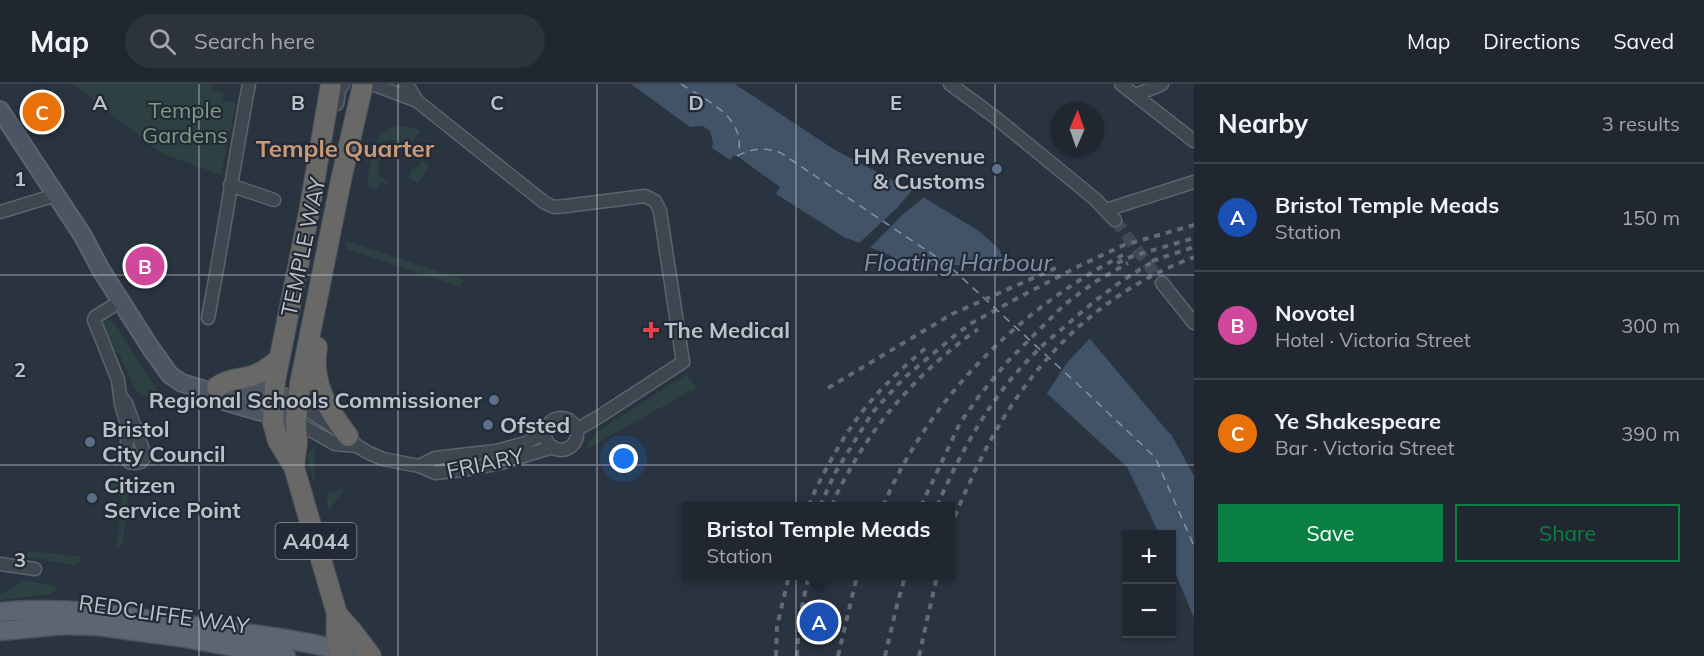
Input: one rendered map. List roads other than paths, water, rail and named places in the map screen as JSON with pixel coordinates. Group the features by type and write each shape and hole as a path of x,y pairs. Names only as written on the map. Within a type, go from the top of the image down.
{"highway":[{"name":"TEMPLE WAY","path":"273,414 279,359 309,212 331,84"},
{"name":"TEMPLE WAY","path":"297,413 312,319 363,84"},
{"path":"312,319 319,333 315,358 319,388 328,408 353,441"},
{"path":"210,388 226,381 262,372 279,359"},
{"name":"A4044","path":"294,467 297,413"},
{"name":"A4044","path":"273,414 278,441 294,467 337,614 336,629 341,652"},
{"name":"A4044","path":"337,614 371,656"}],"main road":[{"path":"0,110 83,236 101,270 153,352 170,375 182,383 210,388 274,392 297,413"},
{"path":"210,388 224,401 273,414 297,413"},
{"name":"REDCLIFFE WAY","path":"0,612 48,609 78,611 320,644 360,656"},
{"name":"REDCLIFFE WAY","path":"0,631 78,625 152,633 203,649 286,656"}],"street":[{"path":"208,318 249,84"},
{"path":"323,129 336,108 339,91 343,84"},
{"path":"372,84 417,101"},
{"path":"405,84 417,101"},
{"path":"950,84 996,118 1095,199 1115,220"},
{"path":"1121,84 1194,141"},
{"path":"1136,95 1162,84"},
{"name":"FRIARY","path":"417,101 545,203 554,207 645,196 655,201 660,211 683,362 576,430"},
{"path":"1106,210 1194,182"},
{"path":"230,185 274,200"},
{"path":"0,212 56,195"},
{"path":"1162,283 1194,323"},
{"path":"121,301 95,317 94,320 118,380 121,397"},
{"name":"FRIARY","path":"297,413 335,444 353,441"},
{"name":"FRIARY","path":"297,413 383,459 419,466 436,473 516,460 552,447"},
{"name":"FRIARY","path":"563,418 574,425 576,440 572,446 562,450 552,447 546,439 546,431 551,422 563,418"},
{"name":"FRIARY","path":"419,466 435,458 473,455 526,443 546,431"},
{"path":"0,564 35,569"}],"water":[{"name":"Floating Harbour","path":"631,84 735,84 835,150 908,188 979,231 999,249 1004,261 1091,340 1171,434 1194,476 1194,618 1176,575 1176,530 1157,530 1127,467 907,265 887,254 844,237 776,194 780,187 737,156 733,156 730,160 712,148 710,131 703,126 690,127"}],"tunnel":[{"path":"1115,220 1162,283"}],"railway":[{"path":"822,502 835,473 872,413 904,378 970,324 1081,265 1124,245 1194,225"},
{"path":"1117,263 1194,238"},
{"path":"1152,261 1194,247"},
{"path":"885,502 902,466 926,429 952,393 981,360 1048,302 1084,277 1123,255"},
{"path":"955,518 974,473 1013,403 1062,342 1122,294 1156,274 1194,257"},
{"path":"939,502 978,425 1019,370 1043,345 1090,305 1158,259"},
{"path":"923,502 960,423 1008,361 1065,304 1095,282 1128,263"},
{"path":"828,388 952,314 1058,267"},
{"path":"834,502 862,449 890,410 940,359 978,329"},
{"path":"811,502 831,460 862,412 885,386 927,347"},
{"path":"776,656 777,626 788,580"},
{"path":"797,656 798,636 808,580"},
{"path":"838,656 856,580"},
{"path":"885,656 904,580"},
{"path":"919,656 936,580"}],"place":[{"name":"Ye Shakespeare","path":"42,112"},
{"name":"HM Revenue & Customs","path":"997,169"},
{"name":"Novotel","path":"145,266"},
{"name":"The Medical","path":"651,330"},
{"name":"Regional Schools Commissioner","path":"494,400"},
{"name":"Ofsted","path":"488,425"},
{"name":"Bristol City Council","path":"90,442"},
{"name":"Citizen Service Point","path":"92,498"},
{"name":"Bristol Temple Meads","path":"819,622"}],"district":[{"name":"Temple Quarter","path":"345,148"}],"park label":[{"name":"Temple Gardens","path":"185,122"}]}
